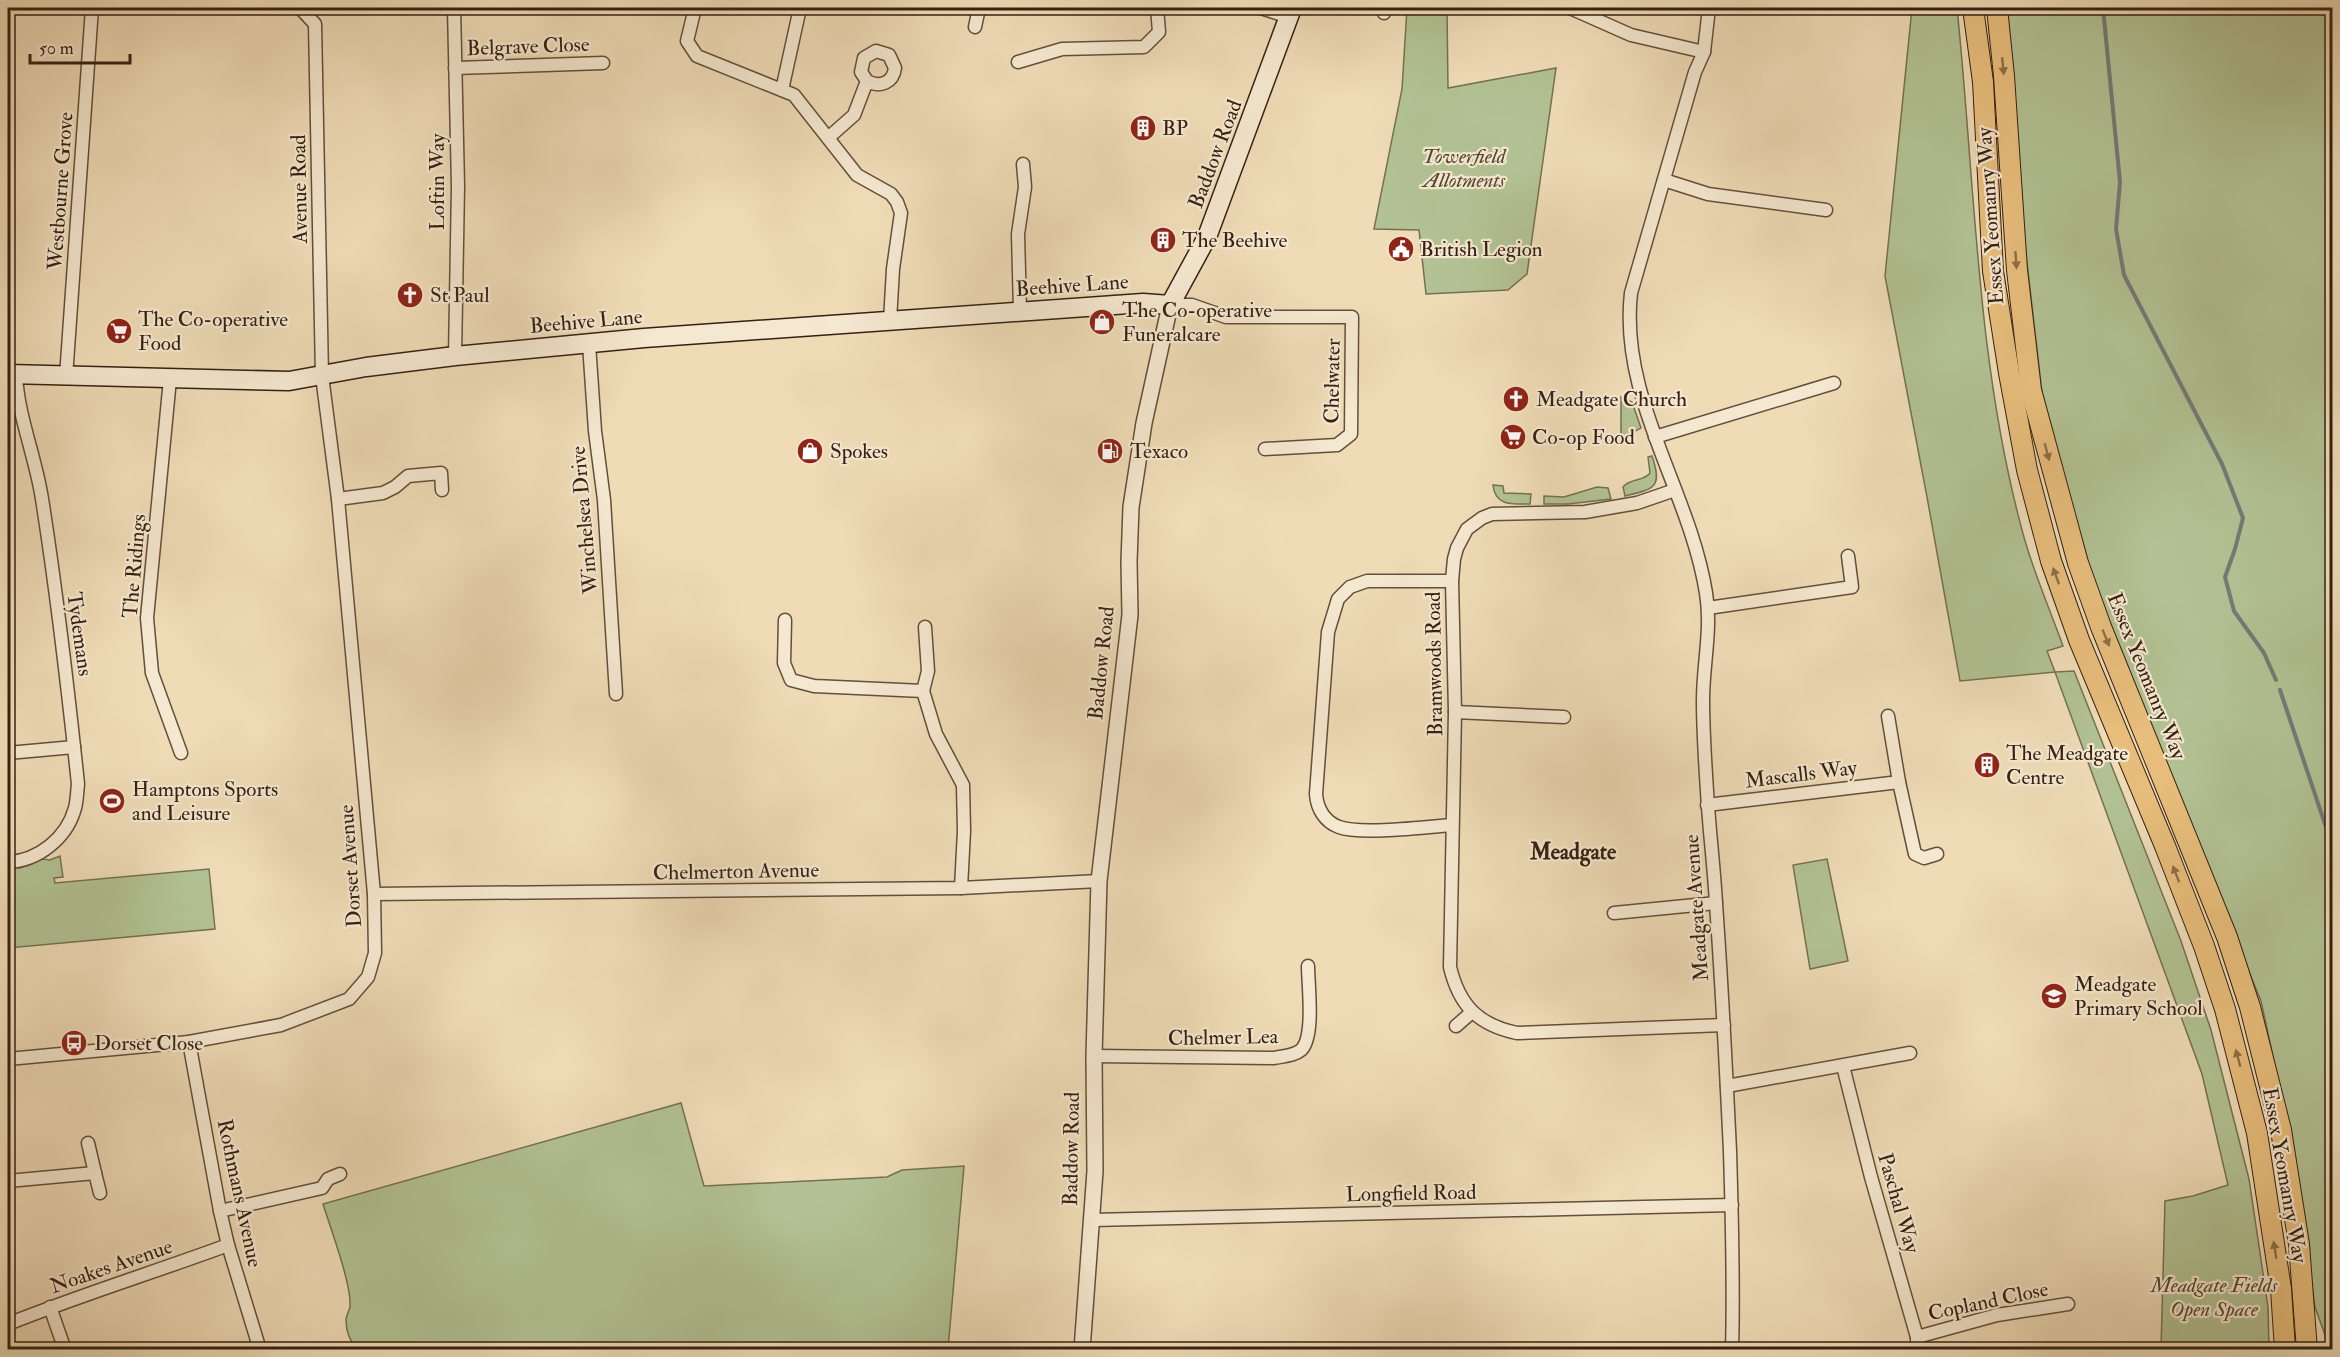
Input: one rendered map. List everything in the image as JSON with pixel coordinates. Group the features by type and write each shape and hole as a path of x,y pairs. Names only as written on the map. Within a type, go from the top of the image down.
{"main road":[{"name":"Essex Yeomanry Way","path":"1973,8 1983,82 1994,271 2009,373 2027,470 2051,561 2079,640 2165,846 2204,946 2224,1009 2257,1133 2281,1288 2285,1350"},
{"name":"Essex Yeomanry Way","path":"1997,8 2004,76 2017,270 2031,390 2054,478 2086,584 2136,715 2228,938 2250,1007 2281,1130 2299,1244 2307,1350"},
{"name":"Baddow Road","path":"1170,305 1207,237 1290,12"},
{"name":"Beehive Lane","path":"12,375 289,381 366,367 455,356 589,344 1020,312 1156,303 1170,305"}],"street":[{"name":"Westbourne Grove","path":"66,377 92,8"},
{"name":"Avenue Road","path":"300,8 315,24 322,376"},
{"name":"Loftin Way","path":"454,8 458,186 455,356"},
{"path":"695,8 687,41 698,56 794,95 857,175 891,194 897,202 901,213 893,269 890,321"},
{"path":"782,90 800,8"},
{"path":"975,27 979,8"},
{"path":"1018,62 1062,48 1144,47 1159,32 1157,8"},
{"path":"1261,8 1290,12"},
{"path":"1570,8 1631,36 1704,52"},
{"name":"Meadgate Avenue","path":"1709,8 1704,52 1695,72 1630,293 1629,305 1634,366 1655,436 1676,490 1700,565 1708,608 1708,644 1703,700 1707,804 1716,903 1727,1086 1732,1205 1732,1350"},
{"name":"Belgrave Close","path":"455,68 603,63"},
{"path":"828,138 854,115 867,81"},
{"path":"1020,312 1018,234 1025,187 1023,164"},
{"path":"1664,180 1708,194 1826,210"},
{"name":"Chelwater","path":"1170,305 1192,305 1226,317 1352,317 1351,434 1337,445 1265,449"},
{"name":"Baddow Road","path":"1082,1350 1095,1171 1094,1056 1099,881 1130,615 1131,507 1144,423 1170,305"},
{"name":"Winchelsea Drive","path":"589,344 595,431 606,530 616,694"},
{"name":"Tydemans","path":"8,862 18,862 45,850 62,835 75,808 78,784 42,497 12,375"},
{"name":"Dorset Avenue","path":"8,1059 189,1042 281,1025 349,999 368,978 375,953 374,894 338,499 322,376"},
{"name":"The Ridings","path":"170,379 147,618 152,673 181,753"},
{"path":"1655,436 1834,383"},
{"path":"338,499 383,493 408,476 441,473 442,490"},
{"name":"Bramwoods Road","path":"1676,490 1637,503 1586,512 1491,514 1475,522 1462,537 1454,559 1452,580 1455,712 1450,967 1460,995 1472,1012 1484,1022 1517,1033 1724,1025"},
{"path":"1708,608 1852,586 1848,556"},
{"path":"1452,580 1367,581 1350,587 1338,599 1328,632 1316,794 1317,803 1328,821 1348,829 1452,825"},
{"path":"785,620 784,663 791,680 814,686 923,691"},
{"path":"925,627 928,671 923,691 936,734 963,785 964,831 961,888"},
{"path":"1455,712 1564,717"},
{"path":"1888,716 1899,782 1916,854 1924,858 1937,854"},
{"path":"8,753 74,747"},
{"name":"Mascalls Way","path":"1707,804 1899,782"},
{"name":"Chelmerton Avenue","path":"374,894 961,888 1099,881"},
{"path":"1614,913 1716,903"},
{"name":"Chelmer Lea","path":"1094,1056 1274,1058 1292,1054 1302,1049 1309,1035 1308,966"},
{"path":"1456,1026 1472,1012"},
{"name":"Rothmans Avenue","path":"189,1042 220,1211 260,1350"},
{"path":"1727,1086 1903,1057"},
{"name":"Paschal Way","path":"1843,1066 1917,1343"},
{"path":"88,1143 100,1193"},
{"path":"8,1178 95,1173"},
{"path":"220,1211 322,1188 328,1179 340,1174"},
{"name":"Longfield Road","path":"1092,1220 1732,1205"},
{"name":"Noakes Avenue","path":"8,1324 50,1307 128,1282 228,1245"},
{"name":"Copland Close","path":"1917,1343 1997,1315 2068,1304"},
{"path":"50,1307 65,1350"}],"green space":[{"name":"Towerfield Allotments","path":"1407,8 1447,8 1448,88 1556,68 1527,274 1508,290 1426,294 1419,230 1374,229 1402,89"},
{"path":"1912,8 1957,8 1979,270 1995,401 2007,466 2026,545 2063,646 2047,651 2055,672 1960,681 1885,276"},
{"path":"2007,8 2332,8 2332,1349 2330,1349 2315,1307 2292,1144 2261,1001 2103,619 2043,401 2021,211"},
{"path":"1621,397 1632,402 1641,428 1626,436 1621,436"},
{"path":"1652,456 1656,475 1654,485 1649,489 1625,496 1623,487 1626,484 1644,478 1650,473 1648,457"},
{"path":"1493,485 1503,486 1504,493 1531,494 1530,504 1512,504 1501,501"},
{"path":"1597,487 1608,488 1611,499 1544,504 1544,496 1564,497"},
{"name":"Meadgate Fields Open Space","path":"2074,671 2181,941 2211,1030 2249,1179 2268,1307 2269,1349 2161,1349 2165,1201 2193,1196 2228,1185 2202,1074 2055,672"},
{"path":"60,856 63,877 54,878 55,883 209,869 215,929 8,948 8,868 20,868 42,859 50,860"},
{"path":"1827,859 1848,961 1810,969 1793,865"},
{"path":"681,1103 704,1186 887,1177 902,1170 964,1166 948,1349 358,1350 355,1347 346,1324 350,1307 348,1285 323,1204"}],"waterway":[{"path":"2103,8 2120,182 2116,229 2124,275 2222,464 2243,518 2225,577 2234,611 2264,653 2276,680"},
{"path":"2280,690 2332,845"}],"place":[{"name":"BP","path":"1143,128"},
{"name":"The Beehive","path":"1163,240"},
{"name":"British Legion","path":"1401,249"},
{"name":"St Paul","path":"410,295"},
{"name":"The Co-operative Funeralcare","path":"1102,322"},
{"name":"The Co-operative Food","path":"119,331"},
{"name":"Meadgate Church","path":"1516,399"},
{"name":"Co-op Food","path":"1513,437"},
{"name":"Spokes","path":"810,451"},
{"name":"Texaco","path":"1110,451"},
{"name":"The Meadgate Centre","path":"1987,765"},
{"name":"Hamptons Sports and Leisure","path":"112,801"},
{"name":"Meadgate Primary School","path":"2054,996"},
{"name":"Dorset Close","path":"74,1043"}],"district":[{"name":"Meadgate","path":"1573,851"}]}
